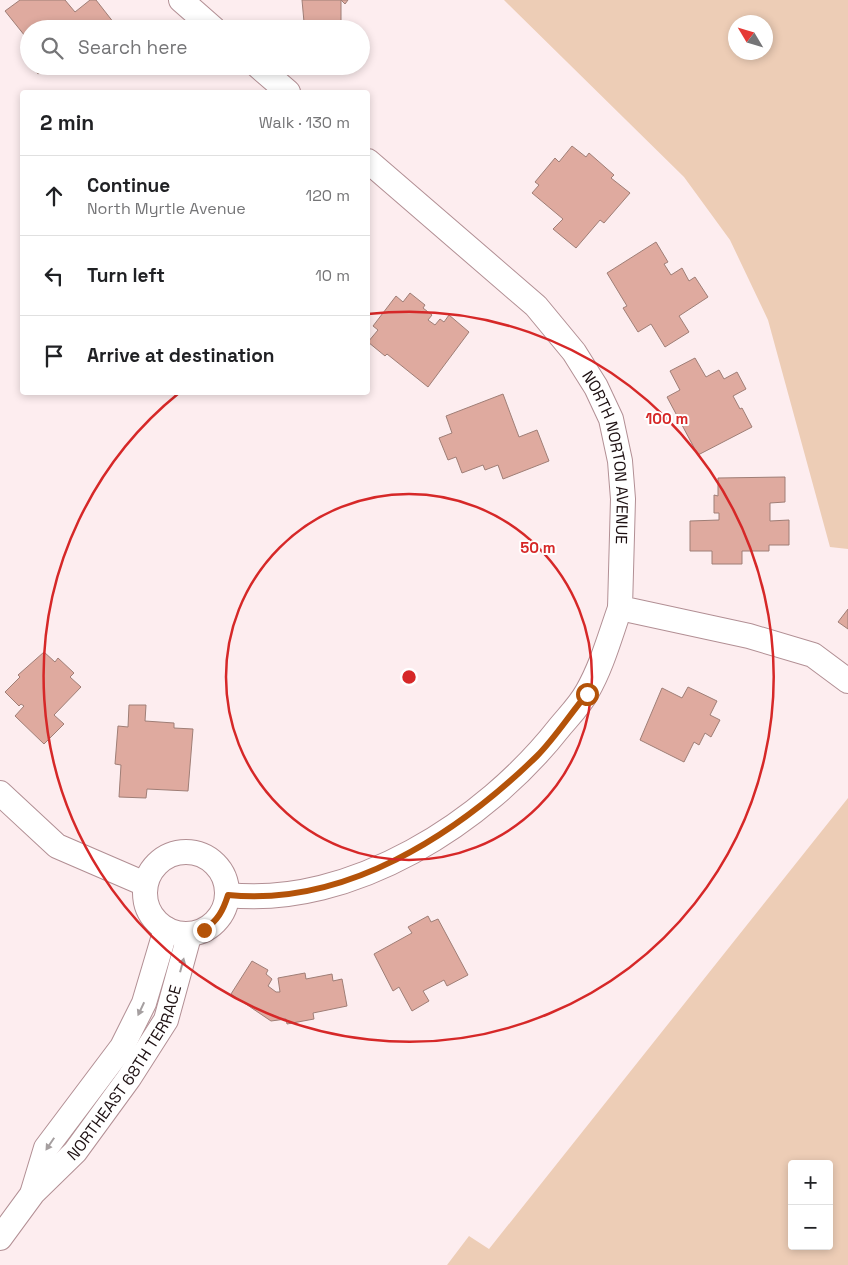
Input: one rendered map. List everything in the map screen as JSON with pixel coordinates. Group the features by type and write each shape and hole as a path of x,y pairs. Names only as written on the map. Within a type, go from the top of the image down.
{"street":[{"path":"181,0 204,20"},
{"path":"268,75 286,90"},
{"name":"NORTH NORTON AVENUE","path":"228,895 245,897 302,893 351,878 400,858 443,833 492,795 538,755 587,694 604,654 620,608 623,498 620,461 611,419 596,387 574,352 536,306 370,163"},
{"path":"620,608 749,636 813,654 848,682"},
{"path":"0,793 57,846 145,884"},
{"path":"186,851 200,854 213,861 222,872 227,885 228,895 223,912 215,923 189,936 166,930 155,921 148,910 144,898 145,884 150,871 160,860 172,853 186,851"},
{"name":"NORTHEAST 68TH TERRACE","path":"33,1193 46,1148 122,1047 144,1003 166,930"},
{"name":"NORTHEAST 68TH TERRACE","path":"0,1238 33,1193 75,1152 129,1078 166,1020 189,936"}],"shaded area":[{"path":"504,0 848,0 848,549 830,547 768,320 730,240 684,177"},
{"path":"848,798 848,1265 447,1265 469,1236 489,1249"}],"building":[{"path":"20,0 65,0 75,12 90,0 96,0 112,20 20,20 20,30 5,11"},
{"path":"302,0 341,0 341,20 304,20"},
{"path":"572,146 586,157 589,153 614,175 611,178 630,193 604,223 600,220 576,248 553,229 563,219 532,193 539,185 535,182 555,158 559,162"},
{"path":"656,242 668,262 664,264 671,275 682,268 689,281 695,277 708,297 679,316 689,332 665,347 651,324 638,332 623,308 627,306 607,273"},
{"path":"410,293 425,305 423,308 432,315 428,320 435,325 440,319 444,322 449,315 469,332 428,387 387,354 385,356 370,344 370,340 378,330 373,326 396,296 403,302"},
{"path":"695,358 706,377 719,370 724,379 737,372 746,389 733,396 752,427 698,455 667,397 680,390 670,371"},
{"path":"503,394 519,437 537,430 549,461 503,479 498,465 485,470 483,465 462,473 456,457 448,460 439,438 452,433 446,416"},
{"path":"785,477 785,502 770,503 770,521 789,520 789,545 769,545 769,551 742,551 742,564 712,564 712,551 690,551 690,521 719,520 719,513 714,513 714,495 718,496 718,478"},
{"path":"848,609 848,629 838,622"},
{"path":"44,652 55,662 58,658 74,673 70,677 81,687 54,715 64,724 44,744 15,716 24,706 21,704 19,706 5,692 20,677 18,675"},
{"path":"688,687 717,701 710,715 720,720 711,737 705,733 699,745 694,742 684,762 640,740 662,688 682,698"},
{"path":"129,705 146,705 145,721 174,723 174,728 193,729 188,791 147,789 146,798 119,797 121,765 115,764 118,726 128,727"},
{"path":"428,916 431,922 438,919 468,975 447,986 444,980 423,991 429,1001 412,1011 399,987 393,991 374,954 412,933 408,927"},
{"path":"252,961 268,970 266,974 272,979 268,986 276,992 280,992 278,978 305,973 306,979 332,974 333,981 342,979 347,1006 313,1013 314,1019 287,1024 286,1019 271,1021 231,994"}],"route":[{"path":"204,930 215,923 223,912 228,895 245,897 302,893 351,878 400,858 443,833 492,795 538,755 587,694"}]}
